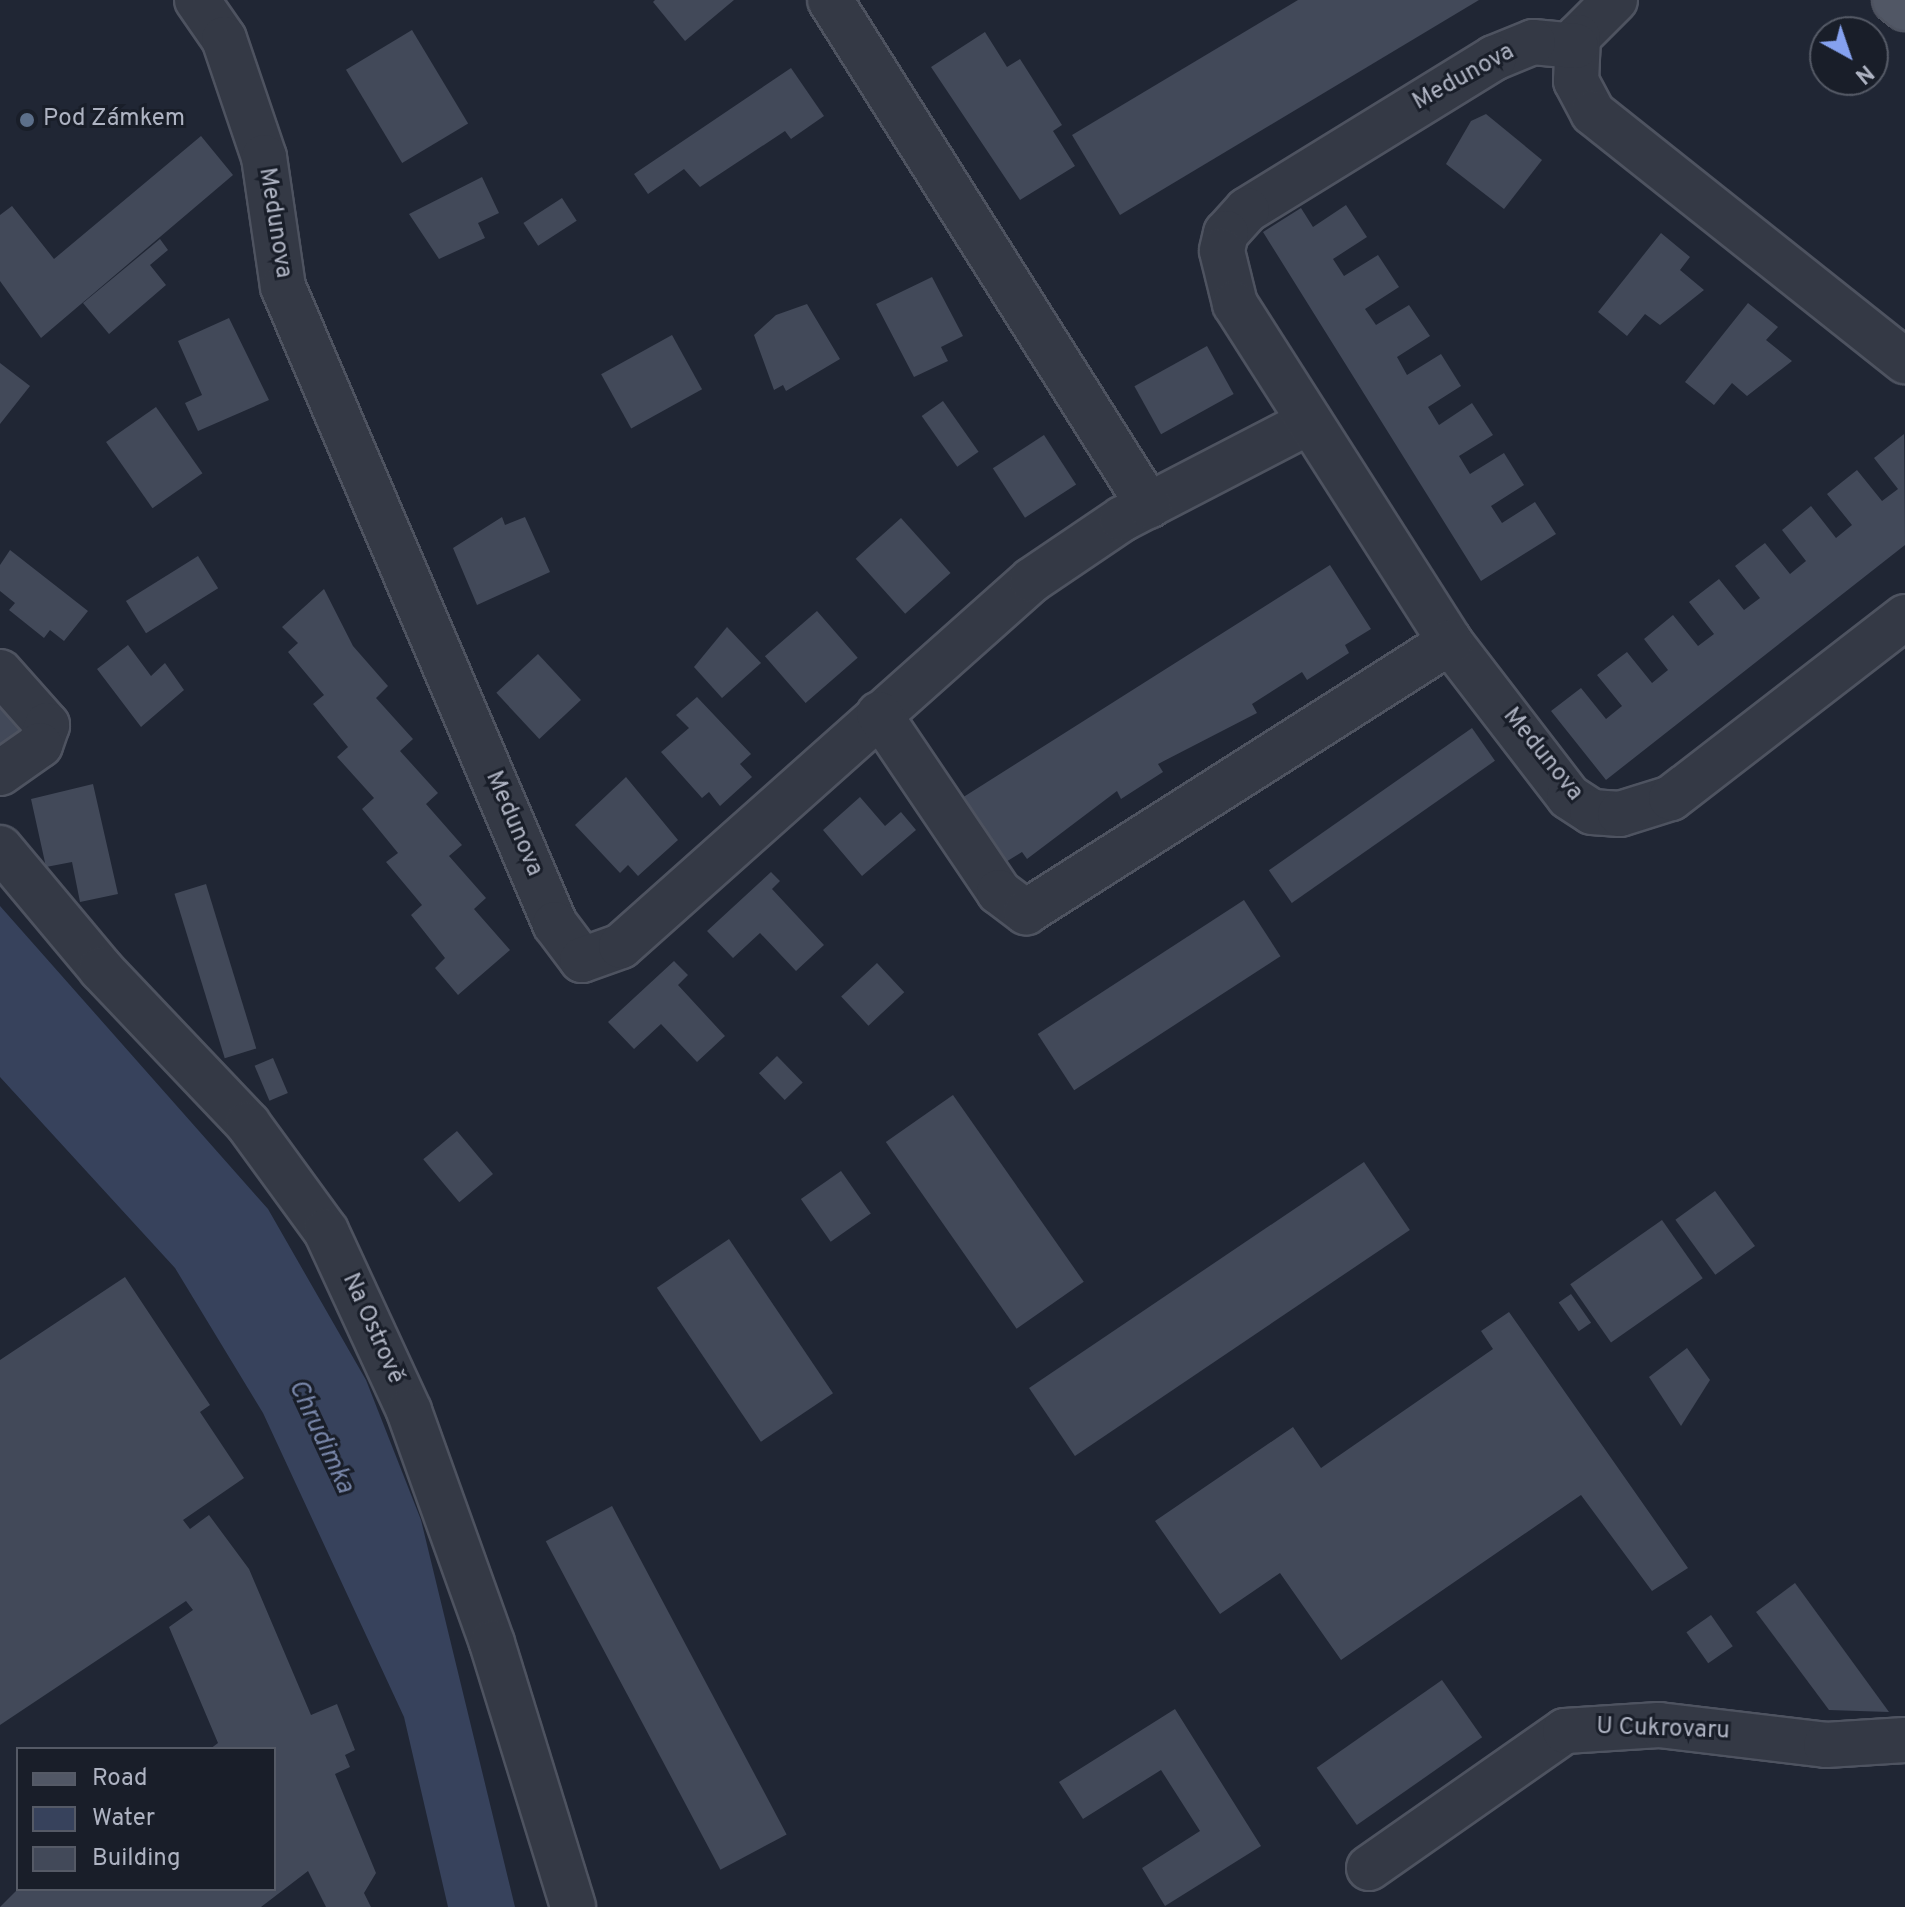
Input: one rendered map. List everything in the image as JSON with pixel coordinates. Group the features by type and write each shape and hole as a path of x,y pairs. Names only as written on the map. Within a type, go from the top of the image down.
{"main road":[{"path":"1895,0 1905,8"}],"street":[{"name":"Medunova","path":"197,0 224,39 264,157 283,287 555,924 576,957 596,961 621,946 1032,580 1149,506 1309,422"},
{"path":"830,0 1149,506"},
{"path":"1615,0 1586,24 1576,46 1578,87 1593,113 1905,361"},
{"name":"Medunova","path":"1576,46 1533,42 1483,64 1266,196 1226,233 1223,267 1235,304 1450,642 1569,797 1592,812 1620,814 1687,787 1905,617"},
{"path":"879,714 999,892 1026,912 1450,642"},
{"path":"0,672 47,725 40,745 0,773"},
{"name":"Na Ostrově","path":"0,848 101,969 256,1134 326,1231 409,1411 492,1643 573,1907"},
{"name":"U Cukrovaru","path":"1369,1868 1565,1731 1659,1725 1826,1745 1905,1740"}],"water":[{"name":"Chrudimka","path":"0,906 268,1209 366,1380 421,1520 515,1907 448,1907 404,1717 263,1413 175,1268 0,1077"}],"building":[{"path":"655,0 734,0 685,41 653,2"},
{"path":"1298,0 1479,0 1120,215 1072,135"},
{"path":"412,30 468,123 402,163 346,70"},
{"path":"985,32 1007,67 1020,59 1062,125 1053,131 1075,166 1020,200 931,67"},
{"path":"791,68 824,116 791,139 785,131 700,187 684,169 648,194 634,174"},
{"path":"1486,114 1542,160 1504,209 1446,164 1471,121"},
{"path":"201,136 233,175 41,338 0,281 0,215 12,206 54,259"},
{"path":"482,177 499,213 478,223 485,238 439,259 409,214"},
{"path":"562,198 577,221 538,246 523,223"},
{"path":"1346,205 1367,237 1333,259 1344,276 1378,255 1399,287 1365,309 1376,325 1409,305 1430,336 1397,357 1407,375 1441,354 1461,386 1428,407 1439,425 1472,403 1493,435 1459,456 1470,474 1504,453 1524,485 1491,506 1502,523 1535,502 1556,534 1481,581 1263,232 1301,208 1313,227"},
{"path":"1661,233 1690,257 1680,270 1704,290 1660,325 1645,314 1627,336 1598,312"},
{"path":"160,239 168,250 150,265 166,285 109,334 83,303"},
{"path":"932,277 963,336 941,347 948,361 914,377 876,304"},
{"path":"1748,303 1778,327 1766,340 1792,361 1747,396 1732,383 1714,405 1685,382"},
{"path":"807,304 840,359 786,391 783,385 774,390 754,335 776,315"},
{"path":"229,318 269,400 198,431 185,403 202,395 178,341"},
{"path":"672,335 702,389 631,428 601,374"},
{"path":"1207,346 1234,394 1161,434 1134,386"},
{"path":"0,363 30,386 0,424"},
{"path":"943,401 979,452 957,467 922,416"},
{"path":"156,407 202,473 152,508 106,442"},
{"path":"1904,434 1905,545 1606,780 1551,711 1581,688 1606,719 1622,706 1597,675 1627,652 1652,683 1668,670 1644,639 1673,615 1698,646 1714,634 1689,602 1719,579 1744,610 1760,598 1735,566 1765,543 1790,574 1806,561 1782,530 1811,506 1836,538 1852,525 1827,494 1857,470 1882,501 1898,489 1874,458"},
{"path":"1044,435 1076,484 1025,518 993,468"},
{"path":"502,517 505,525 525,517 550,572 477,605 453,548"},
{"path":"901,518 951,573 905,614 856,559"},
{"path":"10,550 88,611 64,641 50,630 44,638 9,610 15,603 0,591 0,565"},
{"path":"198,556 218,588 146,633 126,601"},
{"path":"1330,565 1371,629 1345,645 1349,653 1307,680 1302,672 1252,704 1257,713 1158,764 1163,772 1121,799 1117,791 1027,859 1022,852 996,868 954,803"},
{"path":"324,589 353,646 388,686 376,698 413,739 400,751 438,793 426,804 462,845 449,856 486,898 474,909 510,950 458,995 435,968 445,958 411,915 422,905 386,862 398,853 362,809 374,798 337,757 348,747 313,704 324,695 288,652 298,643 282,627"},
{"path":"817,611 858,658 806,703 765,656"},
{"path":"727,627 761,663 722,698 694,667"},
{"path":"128,645 151,676 165,663 184,690 141,727 97,669"},
{"path":"538,654 581,700 539,739 496,693"},
{"path":"697,697 751,754 740,764 752,777 720,806 709,792 702,798 661,752 689,728 676,715"},
{"path":"0,705 21,731 0,756"},
{"path":"1472,728 1495,761 1292,903 1269,870"},
{"path":"626,777 678,840 638,876 628,865 620,873 575,825"},
{"path":"93,784 118,894 80,902 72,862 46,867 31,799"},
{"path":"860,797 885,826 901,812 916,830 862,876 823,830"},
{"path":"771,872 780,881 772,889 824,945 796,971 760,933 733,958 707,931"},
{"path":"206,884 256,1048 225,1058 174,894"},
{"path":"1244,900 1280,956 1074,1090 1038,1034"},
{"path":"674,961 688,975 678,985 725,1036 697,1062 661,1024 634,1049 608,1022"},
{"path":"877,963 904,992 868,1026 841,996"},
{"path":"777,1056 803,1083 785,1100 759,1073"},
{"path":"273,1058 288,1093 269,1101 255,1066"},
{"path":"953,1095 1084,1282 1017,1329 886,1142"},
{"path":"457,1131 493,1174 459,1202 423,1159"},
{"path":"1364,1162 1410,1230 1075,1456 1029,1388"},
{"path":"841,1171 871,1214 831,1242 801,1199"},
{"path":"1715,1191 1755,1246 1715,1275 1675,1220"},
{"path":"1662,1220 1703,1278 1611,1342 1570,1284"},
{"path":"729,1239 833,1393 761,1442 657,1288"},
{"path":"125,1277 210,1405 200,1412 244,1478 183,1520 190,1529 209,1515 249,1569 311,1715 337,1704 355,1750 345,1755 350,1767 335,1774 376,1873 364,1893 371,1907 326,1907 308,1871 261,1907 0,1907 16,1891 276,1891 276,1747 213,1747 218,1743 169,1627 193,1610 186,1601 0,1725 0,1360"},
{"path":"1571,1294 1591,1323 1579,1331 1559,1303"},
{"path":"1509,1312 1688,1568 1652,1591 1581,1495 1341,1660 1280,1573 1220,1614 1155,1521 1293,1427 1321,1468 1493,1349 1481,1331"},
{"path":"1687,1348 1710,1380 1681,1426 1649,1377"},
{"path":"612,1506 787,1834 720,1870 546,1541"},
{"path":"1795,1583 1889,1712 1829,1710 1756,1612"},
{"path":"1711,1615 1733,1646 1708,1663 1686,1632"},
{"path":"1442,1680 1482,1737 1357,1825 1317,1768"},
{"path":"1175,1709 1261,1846 1165,1906 1142,1868 1200,1831 1161,1770 1083,1819 1059,1782"}],"place":[{"name":"Pod Zámkem","path":"27,120"}]}
